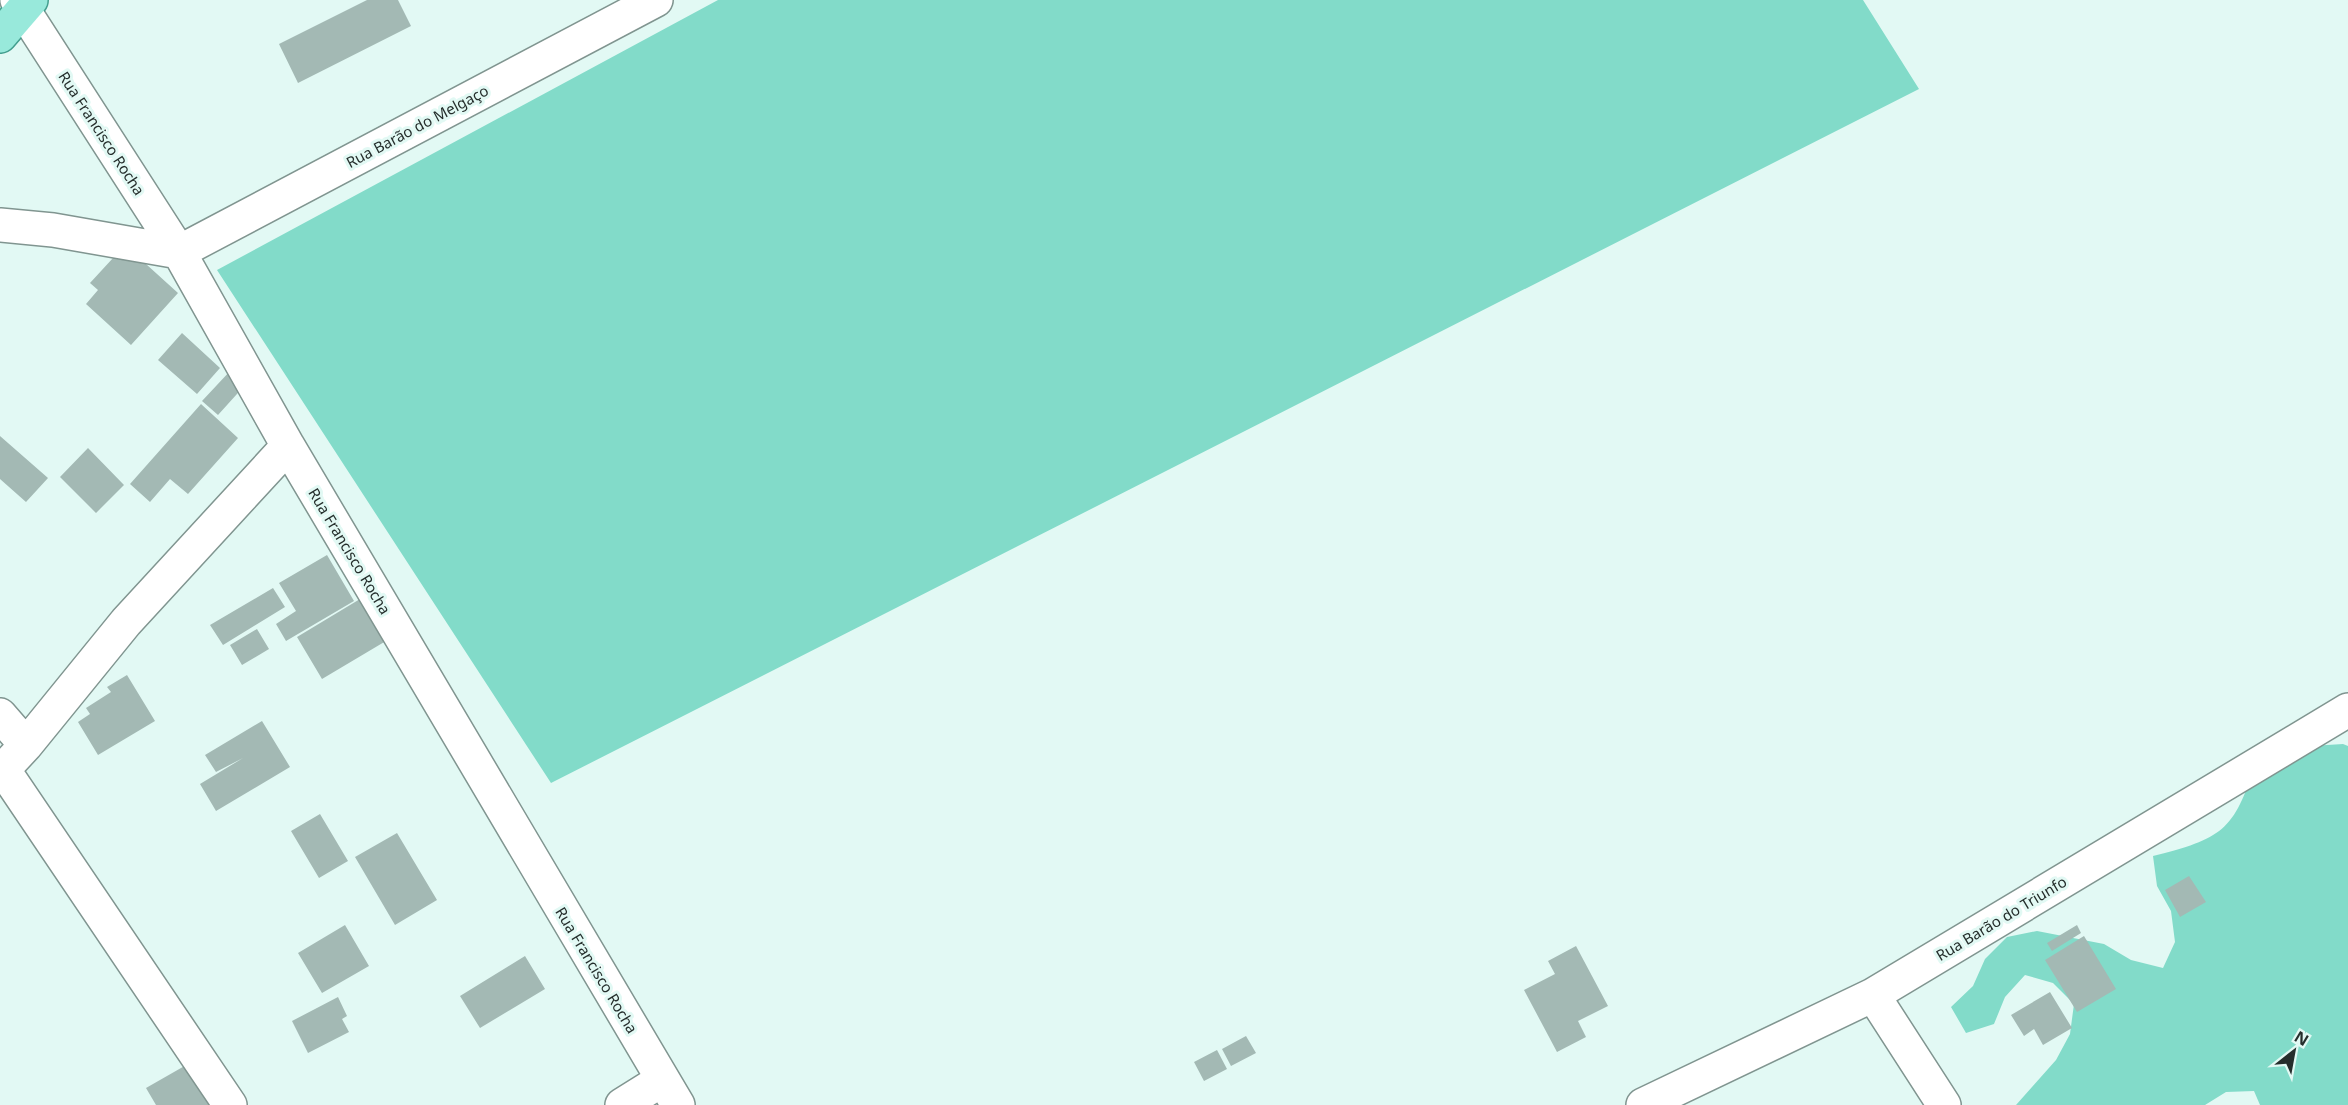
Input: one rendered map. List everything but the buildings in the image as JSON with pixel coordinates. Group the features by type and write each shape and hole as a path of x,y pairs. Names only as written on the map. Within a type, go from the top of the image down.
{"main road":[{"path":"0,36 24,3"}],"street":[{"name":"Rua Barão do Melgaço","path":"178,252 656,0"},
{"name":"Rua Francisco Rocha","path":"24,3 178,252 288,446 670,1092"},
{"path":"0,225 53,231 178,252"},
{"path":"230,1105 2,771 26,746 126,622 288,446"},
{"name":"Rua Barão do Triunfo","path":"1643,1105 1873,996 2348,710"},
{"path":"0,716 26,746"},
{"path":"1873,996 1944,1105"},
{"path":"622,1105 670,1092"}],"green space":[{"path":"718,0 1863,0 1919,89 551,783 217,270"},
{"path":"2343,744 2348,746 2348,1105 2260,1105 2254,1091 2226,1092 2205,1105 2016,1105 2056,1060 2070,1034 2074,1004 2053,983 2025,975 2005,997 1994,1024 1966,1033 1951,1007 1973,986 1985,959 2007,937 2037,931 2104,944 2131,960 2163,968 2175,942 2171,911 2157,886 2153,856 2195,844 2222,829 2240,804 2255,763 2311,746"}]}
